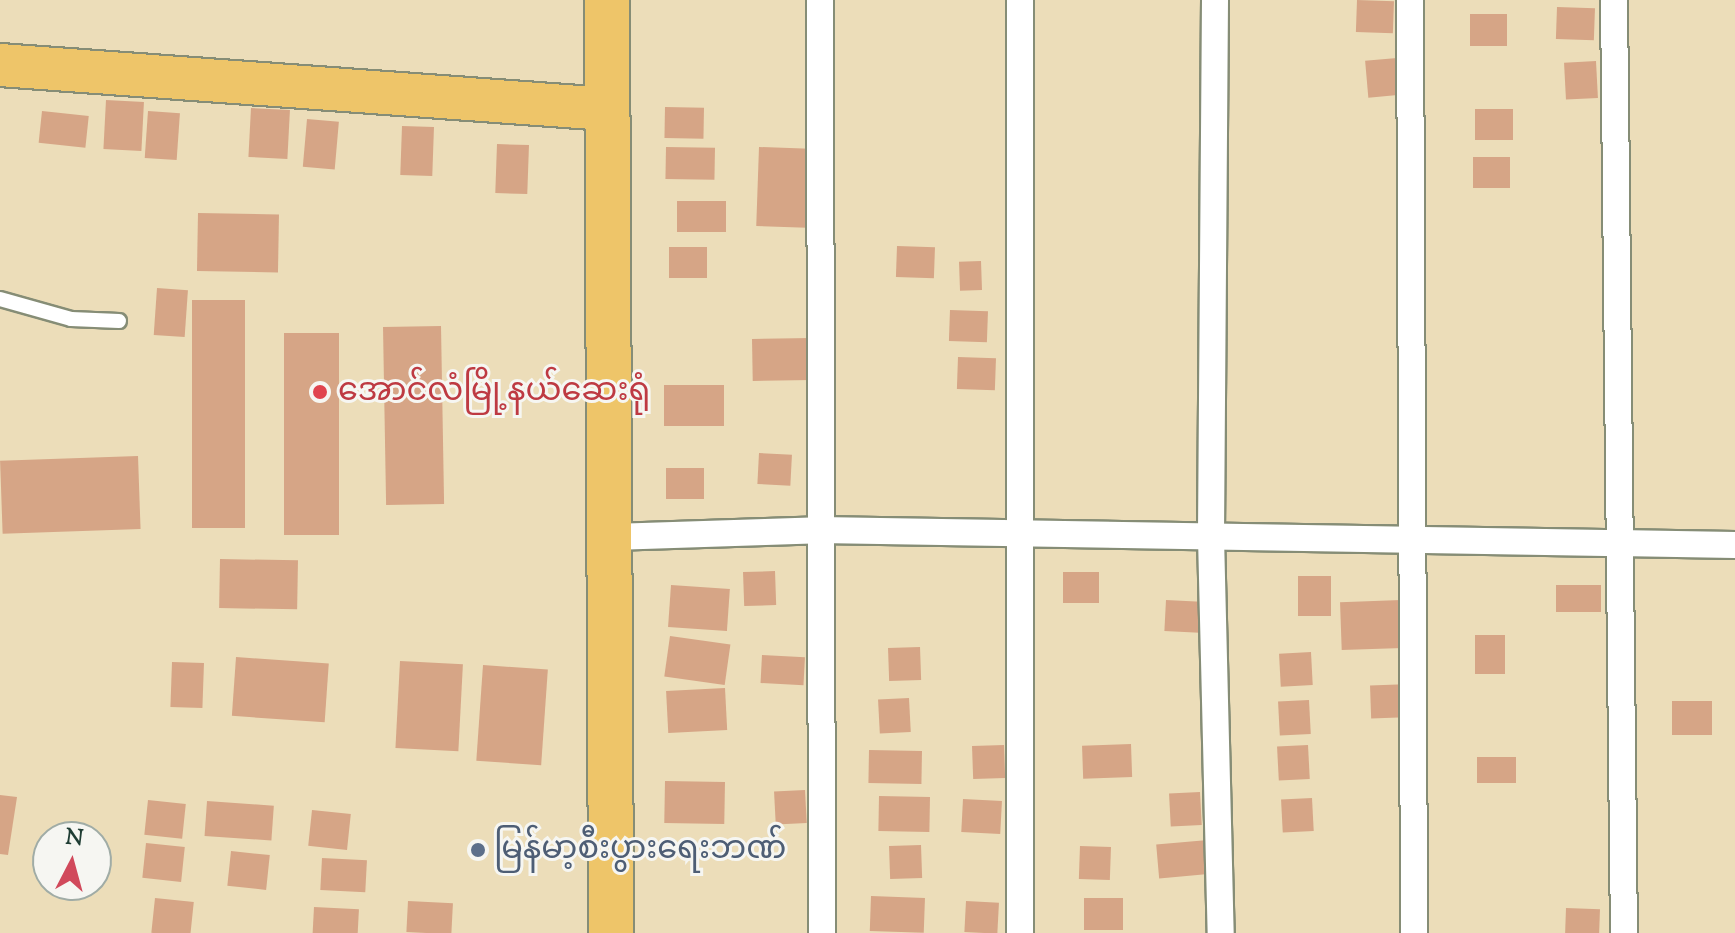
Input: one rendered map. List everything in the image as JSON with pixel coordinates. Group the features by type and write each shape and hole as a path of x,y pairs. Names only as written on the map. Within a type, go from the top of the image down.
{"highway":[{"path":"607,0 612,537 611,933"}],"main road":[{"path":"0,65 607,109"}],"street":[{"path":"820,0 822,933"},
{"path":"1020,0 1017,533 1020,933"},
{"path":"1215,0 1211,537 1221,933"},
{"path":"1410,0 1414,933"},
{"path":"1614,0 1624,933"},
{"path":"612,537 819,530 1735,545"}],"lane":[{"path":"0,299 71,319 119,321"}],"building":[{"path":"1357,0 1394,1 1393,33 1356,32"},
{"path":"1557,7 1595,8 1594,40 1556,39"},
{"path":"1470,14 1507,14 1507,46 1470,46"},
{"path":"1397,58 1400,95 1368,98 1365,61"},
{"path":"1596,61 1598,98 1566,100 1564,63"},
{"path":"106,100 144,102 141,151 103,149"},
{"path":"665,107 704,108 703,139 664,138"},
{"path":"251,108 290,110 287,159 248,157"},
{"path":"1475,109 1513,109 1513,140 1475,140"},
{"path":"42,111 89,116 85,148 39,143"},
{"path":"148,111 180,113 177,160 145,158"},
{"path":"307,119 339,122 335,170 303,167"},
{"path":"402,126 434,127 432,176 400,175"},
{"path":"497,144 529,145 527,194 495,193"},
{"path":"666,147 715,148 714,180 665,179"},
{"path":"759,147 817,149 814,228 756,226"},
{"path":"1473,157 1510,157 1510,188 1473,188"},
{"path":"677,201 726,201 726,232 677,232"},
{"path":"198,213 279,214 278,272 197,271"},
{"path":"897,246 935,247 934,278 896,277"},
{"path":"669,247 707,247 707,278 669,278"},
{"path":"981,261 982,290 960,291 959,262"},
{"path":"157,288 188,290 185,337 154,335"},
{"path":"192,300 245,300 245,528 192,528"},
{"path":"950,310 988,311 987,342 949,341"},
{"path":"441,326 444,504 386,505 383,327"},
{"path":"284,333 339,333 339,535 284,535"},
{"path":"811,338 812,380 753,381 752,339"},
{"path":"958,357 996,358 995,390 957,389"},
{"path":"664,385 724,385 724,426 664,426"},
{"path":"759,453 792,455 790,486 757,484"},
{"path":"138,456 141,529 3,534 0,461"},
{"path":"666,468 704,468 704,499 666,499"},
{"path":"220,559 298,560 297,609 219,608"},
{"path":"775,571 776,605 744,606 743,572"},
{"path":"1063,572 1099,572 1099,603 1063,603"},
{"path":"1298,576 1331,576 1331,616 1298,616"},
{"path":"671,585 730,589 727,631 668,627"},
{"path":"1556,585 1601,585 1601,612 1556,612"},
{"path":"1166,600 1206,602 1204,633 1164,631"},
{"path":"1401,600 1403,648 1342,650 1340,602"},
{"path":"1475,635 1505,635 1505,674 1475,674"},
{"path":"670,636 730,644 725,685 664,677"},
{"path":"920,647 921,680 889,681 888,648"},
{"path":"1311,652 1313,685 1281,687 1279,654"},
{"path":"762,655 805,657 803,685 761,683"},
{"path":"236,657 329,663 325,722 232,716"},
{"path":"400,661 463,664 458,751 395,748"},
{"path":"172,662 204,663 202,708 170,707"},
{"path":"483,665 548,670 541,765 476,761"},
{"path":"1411,684 1412,717 1371,718 1370,685"},
{"path":"725,688 727,730 668,733 666,691"},
{"path":"909,698 911,732 880,734 878,700"},
{"path":"1309,700 1311,734 1280,736 1278,702"},
{"path":"1672,701 1712,701 1712,735 1672,735"},
{"path":"1131,744 1132,777 1083,779 1082,746"},
{"path":"1004,745 1005,778 973,779 972,746"},
{"path":"1308,745 1310,779 1279,781 1277,747"},
{"path":"869,750 922,751 921,784 868,783"},
{"path":"1477,757 1516,757 1516,783 1477,783"},
{"path":"665,781 725,782 724,824 664,823"},
{"path":"805,790 807,823 776,825 774,792"},
{"path":"1200,792 1202,825 1171,827 1169,794"},
{"path":"0,795 17,797 8,855 0,854"},
{"path":"879,796 930,797 929,832 878,831"},
{"path":"1312,798 1314,831 1283,833 1281,800"},
{"path":"963,799 1002,801 1000,834 961,832"},
{"path":"148,800 186,804 182,839 144,835"},
{"path":"207,801 274,806 271,841 205,836"},
{"path":"312,810 351,814 347,850 308,846"},
{"path":"1208,840 1211,874 1159,878 1156,845"},
{"path":"146,843 185,847 181,882 142,878"},
{"path":"921,845 922,878 890,879 889,846"},
{"path":"1080,846 1111,847 1110,880 1079,879"},
{"path":"231,851 270,855 266,890 227,886"},
{"path":"322,858 367,860 365,892 320,890"},
{"path":"871,896 925,898 924,933 870,931"},
{"path":"155,898 194,902 191,933 151,933"},
{"path":"1084,898 1123,898 1123,930 1084,930"},
{"path":"408,901 453,903 451,933 406,932"},
{"path":"966,901 999,903 997,933 964,932"},
{"path":"314,907 359,909 358,933 313,933"},
{"path":"1566,908 1600,909 1599,933 1565,933"}],"place":[{"name":"‌အောင်လံမြို့နယ်ဆေးရုံ","path":"320,392"},
{"name":"မြန်မာ့စီးပွားရေးဘဏ်","path":"478,850"}]}
